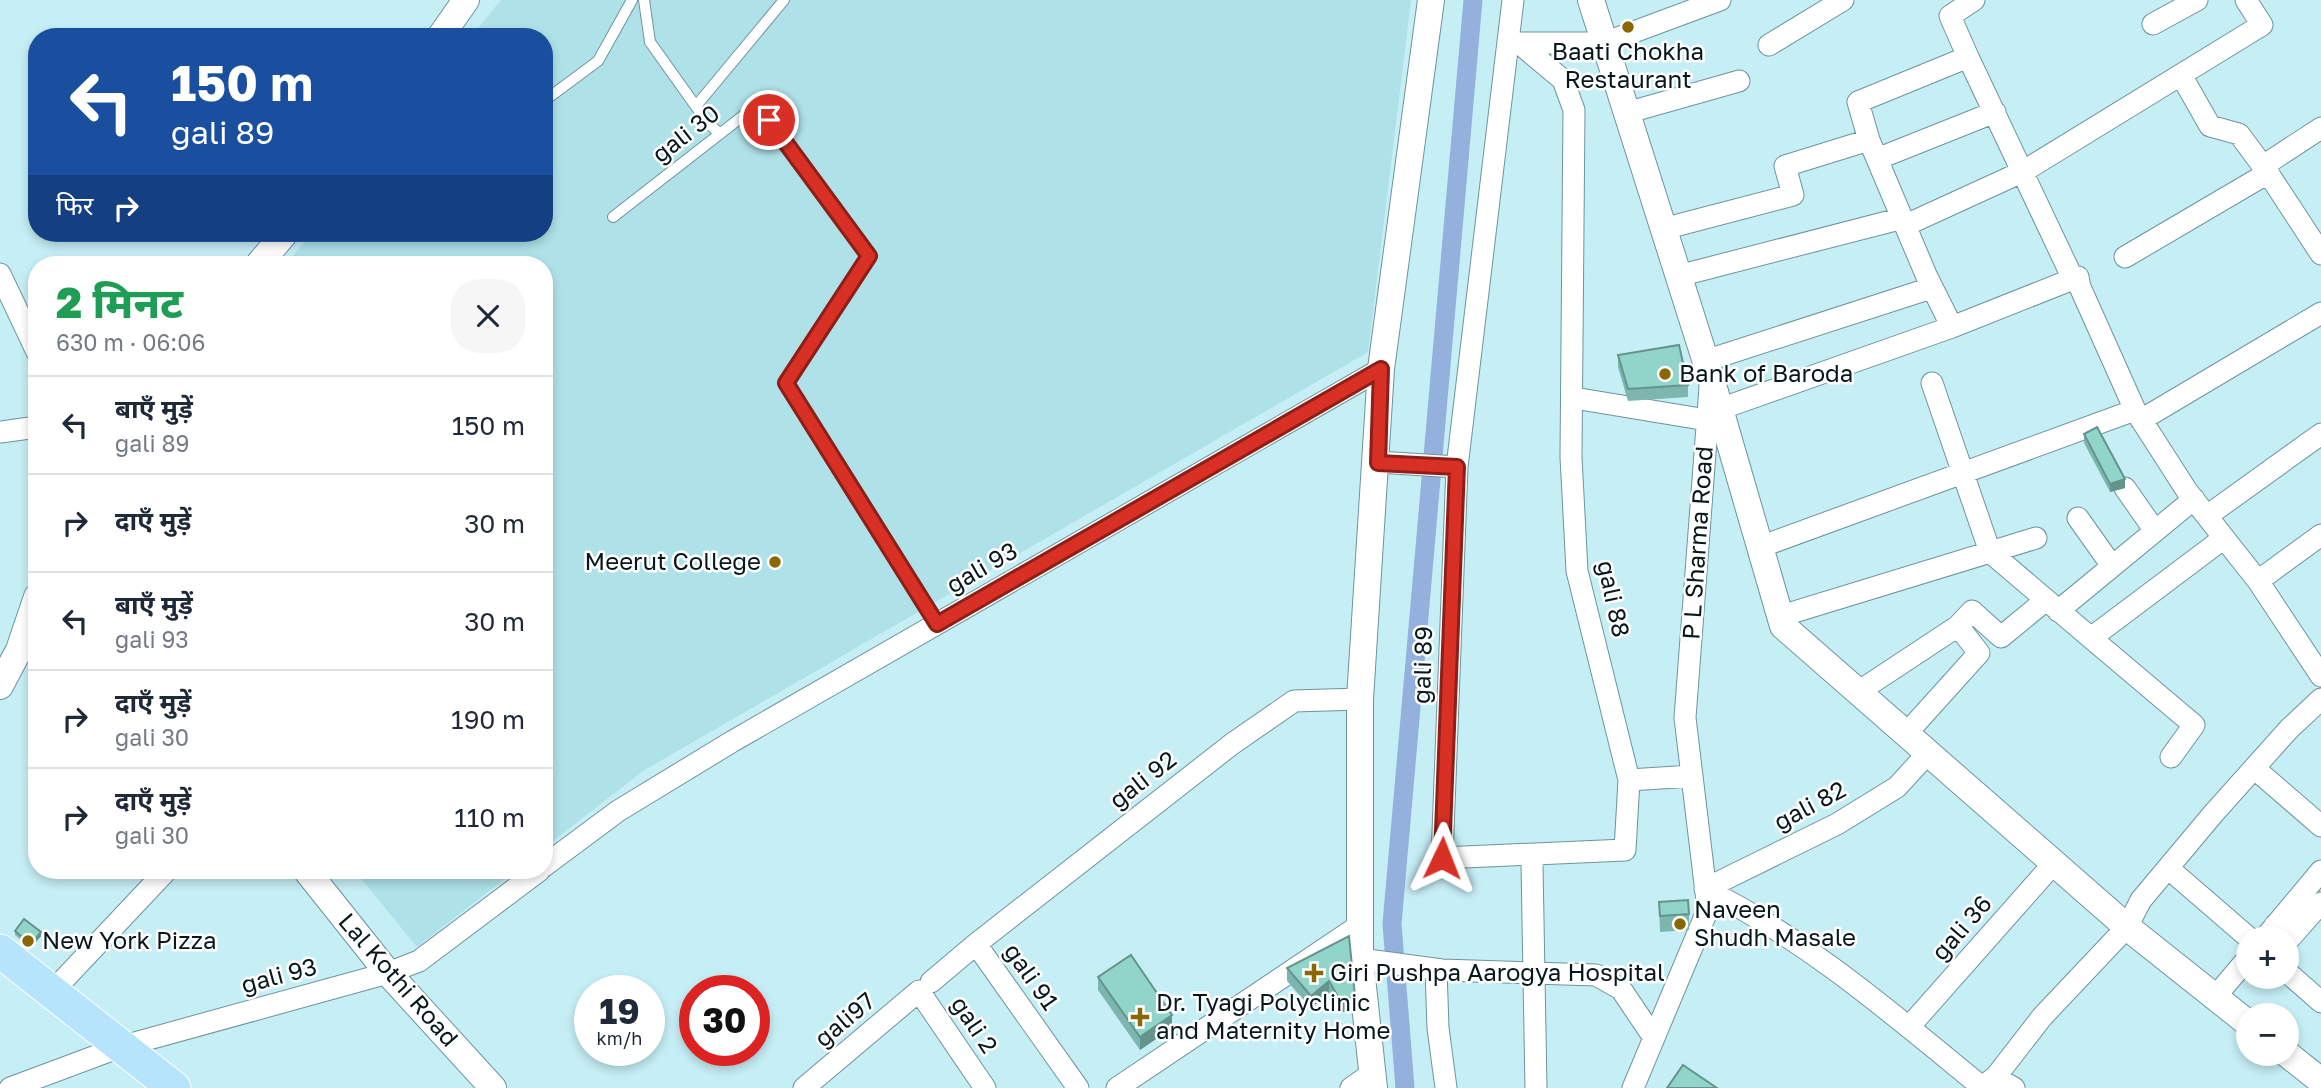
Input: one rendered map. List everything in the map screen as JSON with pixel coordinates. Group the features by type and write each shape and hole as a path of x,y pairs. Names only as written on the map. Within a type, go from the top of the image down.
{"main road":[{"path":"0,951 174,1088"}],"street":[{"path":"447,28 467,0"},
{"path":"1366,1083 1360,925 1360,699 1378,463 1381,369 1431,0"},
{"path":"1378,463 1457,467 1513,0"},
{"path":"1591,0 1708,370 1714,415 1760,547 1783,626 2127,928 2236,1014"},
{"path":"1604,43 1720,0"},
{"path":"1769,45 1843,0"},
{"path":"1974,0 1951,16 2073,279"},
{"path":"2153,24 2197,0"},
{"path":"1678,276 1905,221 2024,171 2262,25 2246,0"},
{"name":"gali 88","path":"1529,855 1625,850 1629,780 1577,571 1571,457 1574,398 1574,110 1563,80 1519,43 1604,43"},
{"path":"1952,327 1931,288 1873,150 1857,102 1968,57"},
{"path":"2181,75 2210,126 2239,134 2268,173 2313,223 2321,254"},
{"path":"1626,113 1739,81"},
{"path":"1663,229 1793,195 1785,166 1873,150 1996,112"},
{"path":"2268,173 2266,164 2321,128"},
{"path":"2125,257 2268,173"},
{"path":"266,256 277,242"},
{"path":"0,274 28,333"},
{"path":"1574,398 1714,415 1952,327 2078,276 2080,288 2138,415 2200,508 2313,646 2321,676"},
{"path":"1708,370 1931,288"},
{"path":"1760,547 1963,473 2138,415 2321,313"},
{"name":"gali 93","path":"553,859 618,811 1381,369"},
{"path":"1932,383 1990,552 2194,725 2171,757"},
{"name":"P L Sharma Road","path":"1633,1087 1708,909 1685,718 1714,415"},
{"path":"0,432 28,428"},
{"path":"1858,692 1958,626 1972,611 2001,637 2112,566 2155,531 2200,508 2321,434"},
{"name":"gali 89","path":"1457,467 1442,858 1529,855"},
{"path":"2125,488 2155,531"},
{"path":"2078,518 2112,566"},
{"path":"2258,581 2321,535"},
{"path":"1780,616 2036,538"},
{"path":"2091,638 2224,538"},
{"path":"0,686 19,650 28,624"},
{"path":"1906,734 1979,653 1958,626"},
{"name":"gali 92","path":"976,944 1232,744 1294,701 1360,699"},
{"path":"1705,889 1749,911 1909,1027 1982,1087 1991,1082 2042,1017 2127,928 2141,900 2254,768 2321,699"},
{"name":"gali 82","path":"1705,889 1837,824 1897,787 1928,753"},
{"path":"2254,768 2321,826"},
{"path":"1629,780 1692,776"},
{"path":"1529,855 1532,864 1536,1088"},
{"name":"gali 36","path":"1909,1027 2054,863"},
{"path":"2168,868 2236,927"},
{"path":"2275,926 2321,871"},
{"path":"52,992 159,879"},
{"name":"Lal Kothi Road","path":"313,879 388,973 493,1088"},
{"name":"gali 93","path":"10,1088 120,1046 388,973 419,961 528,879"},
{"path":"2299,928 2321,903"},
{"path":"1116,1088 1360,925"},
{"name":"gali 91","path":"925,987 976,944 1078,1088"},
{"path":"1363,960 1436,969 1596,975 1621,989 1654,1038"},
{"path":"1436,969 1437,1028 1446,1088"},
{"path":"2215,997 2236,972"},
{"path":"2299,983 2321,1002"},
{"name":"gali97","path":"804,1088 925,987"},
{"name":"gali 2","path":"925,987 985,1088"},
{"path":"2299,1064 2321,1081"},
{"path":"1991,1082 2014,1088"}],"lane":[{"path":"553,94 598,61 632,0"},
{"path":"643,0 650,42 695,106 720,134"},
{"path":"695,106 784,0"},
{"name":"gali 30","path":"613,217 757,105 869,256 786,383 937,624"}],"shaded area":[{"name":"Meerut College","path":"501,0 1411,0 1368,352 643,771 553,841 553,256 293,256 304,242 553,242 553,28 478,28"},
{"path":"361,879 504,879 417,947"}],"building":[{"path":"1679,345 1688,385 1628,389 1618,355"},
{"path":"2097,427 2125,479 2110,484 2084,434"},
{"path":"1688,900 1689,914 1660,916 1659,902"},
{"path":"24,919 41,932 31,944 15,931"},
{"path":"1349,936 1355,996 1340,1000 1329,981 1311,996 1287,968"},
{"path":"1131,955 1172,1015 1140,1037 1098,977"},
{"path":"1683,1065 1717,1088 1667,1088"}],"waterway":[{"path":"1405,1088 1392,924 1473,0"}],"place":[{"name":"Baati Chokha Restaurant","path":"1628,27"},
{"name":"Bank of Baroda","path":"1665,374"},
{"name":"Meerut College","path":"775,562"},
{"name":"Naveen Shudh Masale","path":"1680,924"},
{"name":"New York Pizza","path":"28,941"},
{"name":"Giri Pushpa Aarogya Hospital","path":"1314,973"},
{"name":"Dr. Tyagi Polyclinic and Maternity Home","path":"1140,1017"}],"route":[{"path":"769,120 869,256 786,383 937,624 1381,369 1378,463 1457,467 1442,858"}]}
